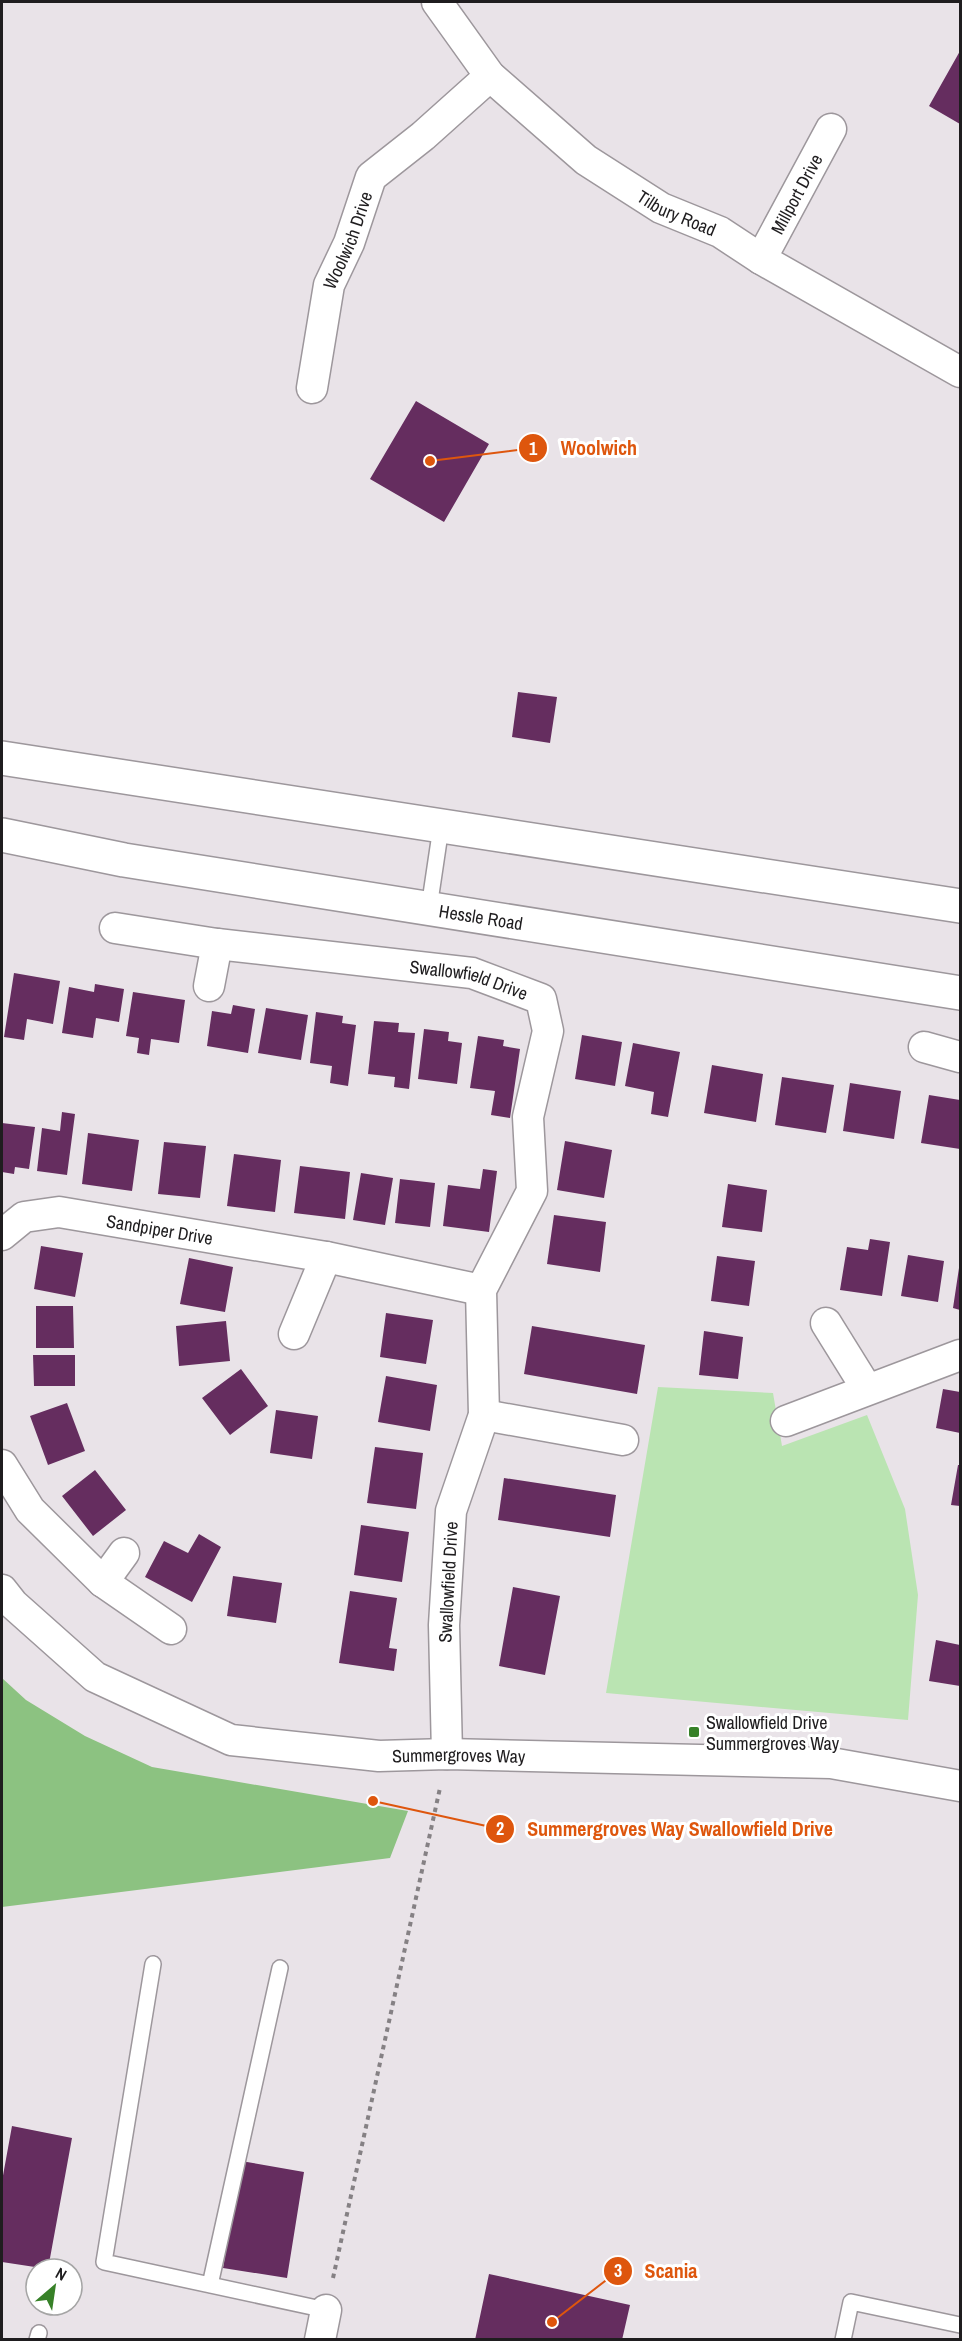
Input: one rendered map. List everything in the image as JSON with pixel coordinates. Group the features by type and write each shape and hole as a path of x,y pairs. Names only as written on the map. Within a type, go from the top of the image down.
{"street":[{"name":"Tilbury Road","path":"437,2 490,76 586,160 661,208 720,232 761,259 960,372"},
{"name":"Woolwich Drive","path":"312,388 329,285 349,243 371,177 423,136 490,76"},
{"name":"Millport Drive","path":"761,259 831,129"},
{"path":"2,758 960,906"},
{"name":"Hessle Road","path":"2,835 124,860 960,993"},
{"name":"Swallowfield Drive","path":"115,928 217,944 472,973 541,999 548,1031 528,1117 532,1191 481,1290 484,1415 451,1511 444,1624 447,1755"},
{"path":"209,986 217,944"},
{"path":"924,1047 960,1057"},
{"name":"Sandpiper Drive","path":"2,1236 24,1217 59,1212 326,1257 481,1290"},
{"path":"294,1334 326,1257"},
{"path":"826,1323 867,1389"},
{"path":"786,1421 960,1355"},
{"path":"484,1415 623,1440"},
{"path":"2,1465 30,1510 103,1582 171,1629"},
{"path":"103,1582 124,1553"},
{"name":"Summergroves Way","path":"2,1590 13,1604 95,1677 231,1740 379,1756 447,1755 831,1763 960,1786"},
{"path":"320,2340 326,2310"}],"lane":[{"path":"429,908 441,826"},
{"path":"153,1964 104,2262 326,2310"},
{"path":"210,2285 280,1968"},
{"path":"843,2340 851,2302 960,2325"}],"path":[{"path":"326,2310 447,1755"}],"green space":[{"path":"658,1387 773,1393 782,1446 867,1415 905,1509 918,1595 908,1720 606,1693"},
{"path":"2,1678 26,1700 85,1736 152,1767 408,1811 390,1858 2,1907"}],"building":[{"path":"960,51 960,124 929,106"},
{"path":"416,401 489,444 444,522 370,479"},
{"path":"518,692 557,697 550,743 512,737"},
{"path":"14,973 60,981 53,1024 27,1019 24,1040 4,1037"},
{"path":"95,984 124,989 119,1022 96,1018 93,1038 62,1033 69,987 94,992"},
{"path":"133,992 185,1000 179,1043 151,1039 149,1055 137,1053 139,1038 126,1036"},
{"path":"233,1005 255,1009 248,1053 207,1046 212,1011 231,1014"},
{"path":"266,1008 308,1015 301,1060 258,1053"},
{"path":"316,1012 343,1016 342,1023 356,1025 348,1086 330,1083 332,1066 310,1063"},
{"path":"374,1021 399,1023 398,1032 415,1033 409,1089 394,1087 395,1077 368,1074"},
{"path":"424,1029 449,1032 448,1041 462,1043 457,1084 418,1079"},
{"path":"582,1035 622,1042 615,1086 575,1079"},
{"path":"478,1036 504,1040 503,1046 520,1049 510,1118 491,1115 495,1091 470,1088"},
{"path":"633,1043 680,1052 668,1117 651,1114 654,1092 625,1086"},
{"path":"712,1065 763,1074 756,1122 704,1113"},
{"path":"782,1077 834,1085 826,1133 775,1125"},
{"path":"850,1083 901,1091 894,1139 843,1131"},
{"path":"929,1095 960,1100 960,1149 921,1143"},
{"path":"62,1112 75,1114 67,1175 37,1171 42,1128 60,1131"},
{"path":"2,1123 35,1127 29,1169 15,1167 14,1174 2,1172"},
{"path":"88,1133 139,1140 132,1191 82,1184"},
{"path":"565,1141 612,1150 604,1198 557,1190"},
{"path":"164,1142 206,1146 200,1198 158,1194"},
{"path":"234,1154 281,1160 275,1212 227,1206"},
{"path":"300,1166 350,1172 345,1219 294,1213"},
{"path":"483,1169 497,1171 489,1232 443,1226 448,1185 480,1189"},
{"path":"361,1173 393,1178 385,1225 353,1220"},
{"path":"400,1179 435,1183 430,1227 395,1223"},
{"path":"728,1184 767,1190 762,1232 722,1227"},
{"path":"554,1215 606,1222 600,1272 547,1264"},
{"path":"870,1239 890,1242 882,1296 840,1290 847,1247 868,1250"},
{"path":"41,1246 83,1253 75,1297 34,1289"},
{"path":"908,1255 944,1261 938,1302 901,1296"},
{"path":"717,1256 755,1261 749,1306 711,1301"},
{"path":"189,1258 233,1267 225,1312 180,1304"},
{"path":"960,1268 960,1310 953,1308"},
{"path":"36,1306 73,1306 74,1348 36,1348"},
{"path":"386,1313 433,1320 426,1364 380,1357"},
{"path":"226,1321 230,1361 179,1366 176,1326"},
{"path":"532,1326 645,1345 637,1394 524,1374"},
{"path":"704,1331 743,1337 738,1379 699,1375"},
{"path":"33,1355 75,1355 75,1386 34,1386"},
{"path":"241,1369 268,1406 230,1435 202,1398"},
{"path":"386,1376 437,1385 430,1431 378,1422"},
{"path":"943,1389 960,1392 960,1433 936,1428"},
{"path":"67,1403 85,1451 48,1465 30,1416"},
{"path":"276,1410 318,1416 312,1459 270,1453"},
{"path":"375,1447 423,1453 416,1509 367,1503"},
{"path":"958,1465 960,1465 960,1506 951,1505"},
{"path":"95,1470 126,1510 93,1536 62,1496"},
{"path":"504,1478 616,1495 610,1537 498,1520"},
{"path":"361,1525 409,1532 402,1582 354,1575"},
{"path":"199,1534 221,1547 192,1602 145,1577 164,1541 188,1553"},
{"path":"233,1576 282,1583 276,1623 227,1616"},
{"path":"513,1587 560,1596 545,1675 499,1666"},
{"path":"350,1591 397,1598 389,1648 397,1649 394,1671 339,1663"},
{"path":"936,1640 960,1645 960,1686 929,1681"},
{"path":"12,2126 72,2138 50,2257 24,2257 24,2265 2,2262 2,2181"},
{"path":"241,2161 304,2172 287,2278 223,2268"},
{"path":"489,2274 630,2305 622,2340 475,2340"}],"place":[{"name":"Woolwich","path":"430,461"},
{"name":"Swallowfield Drive Summergroves Way","path":"694,1732"},
{"name":"Summergroves Way Swallowfield Drive","path":"373,1801"},
{"name":"Scania","path":"552,2322"}]}
